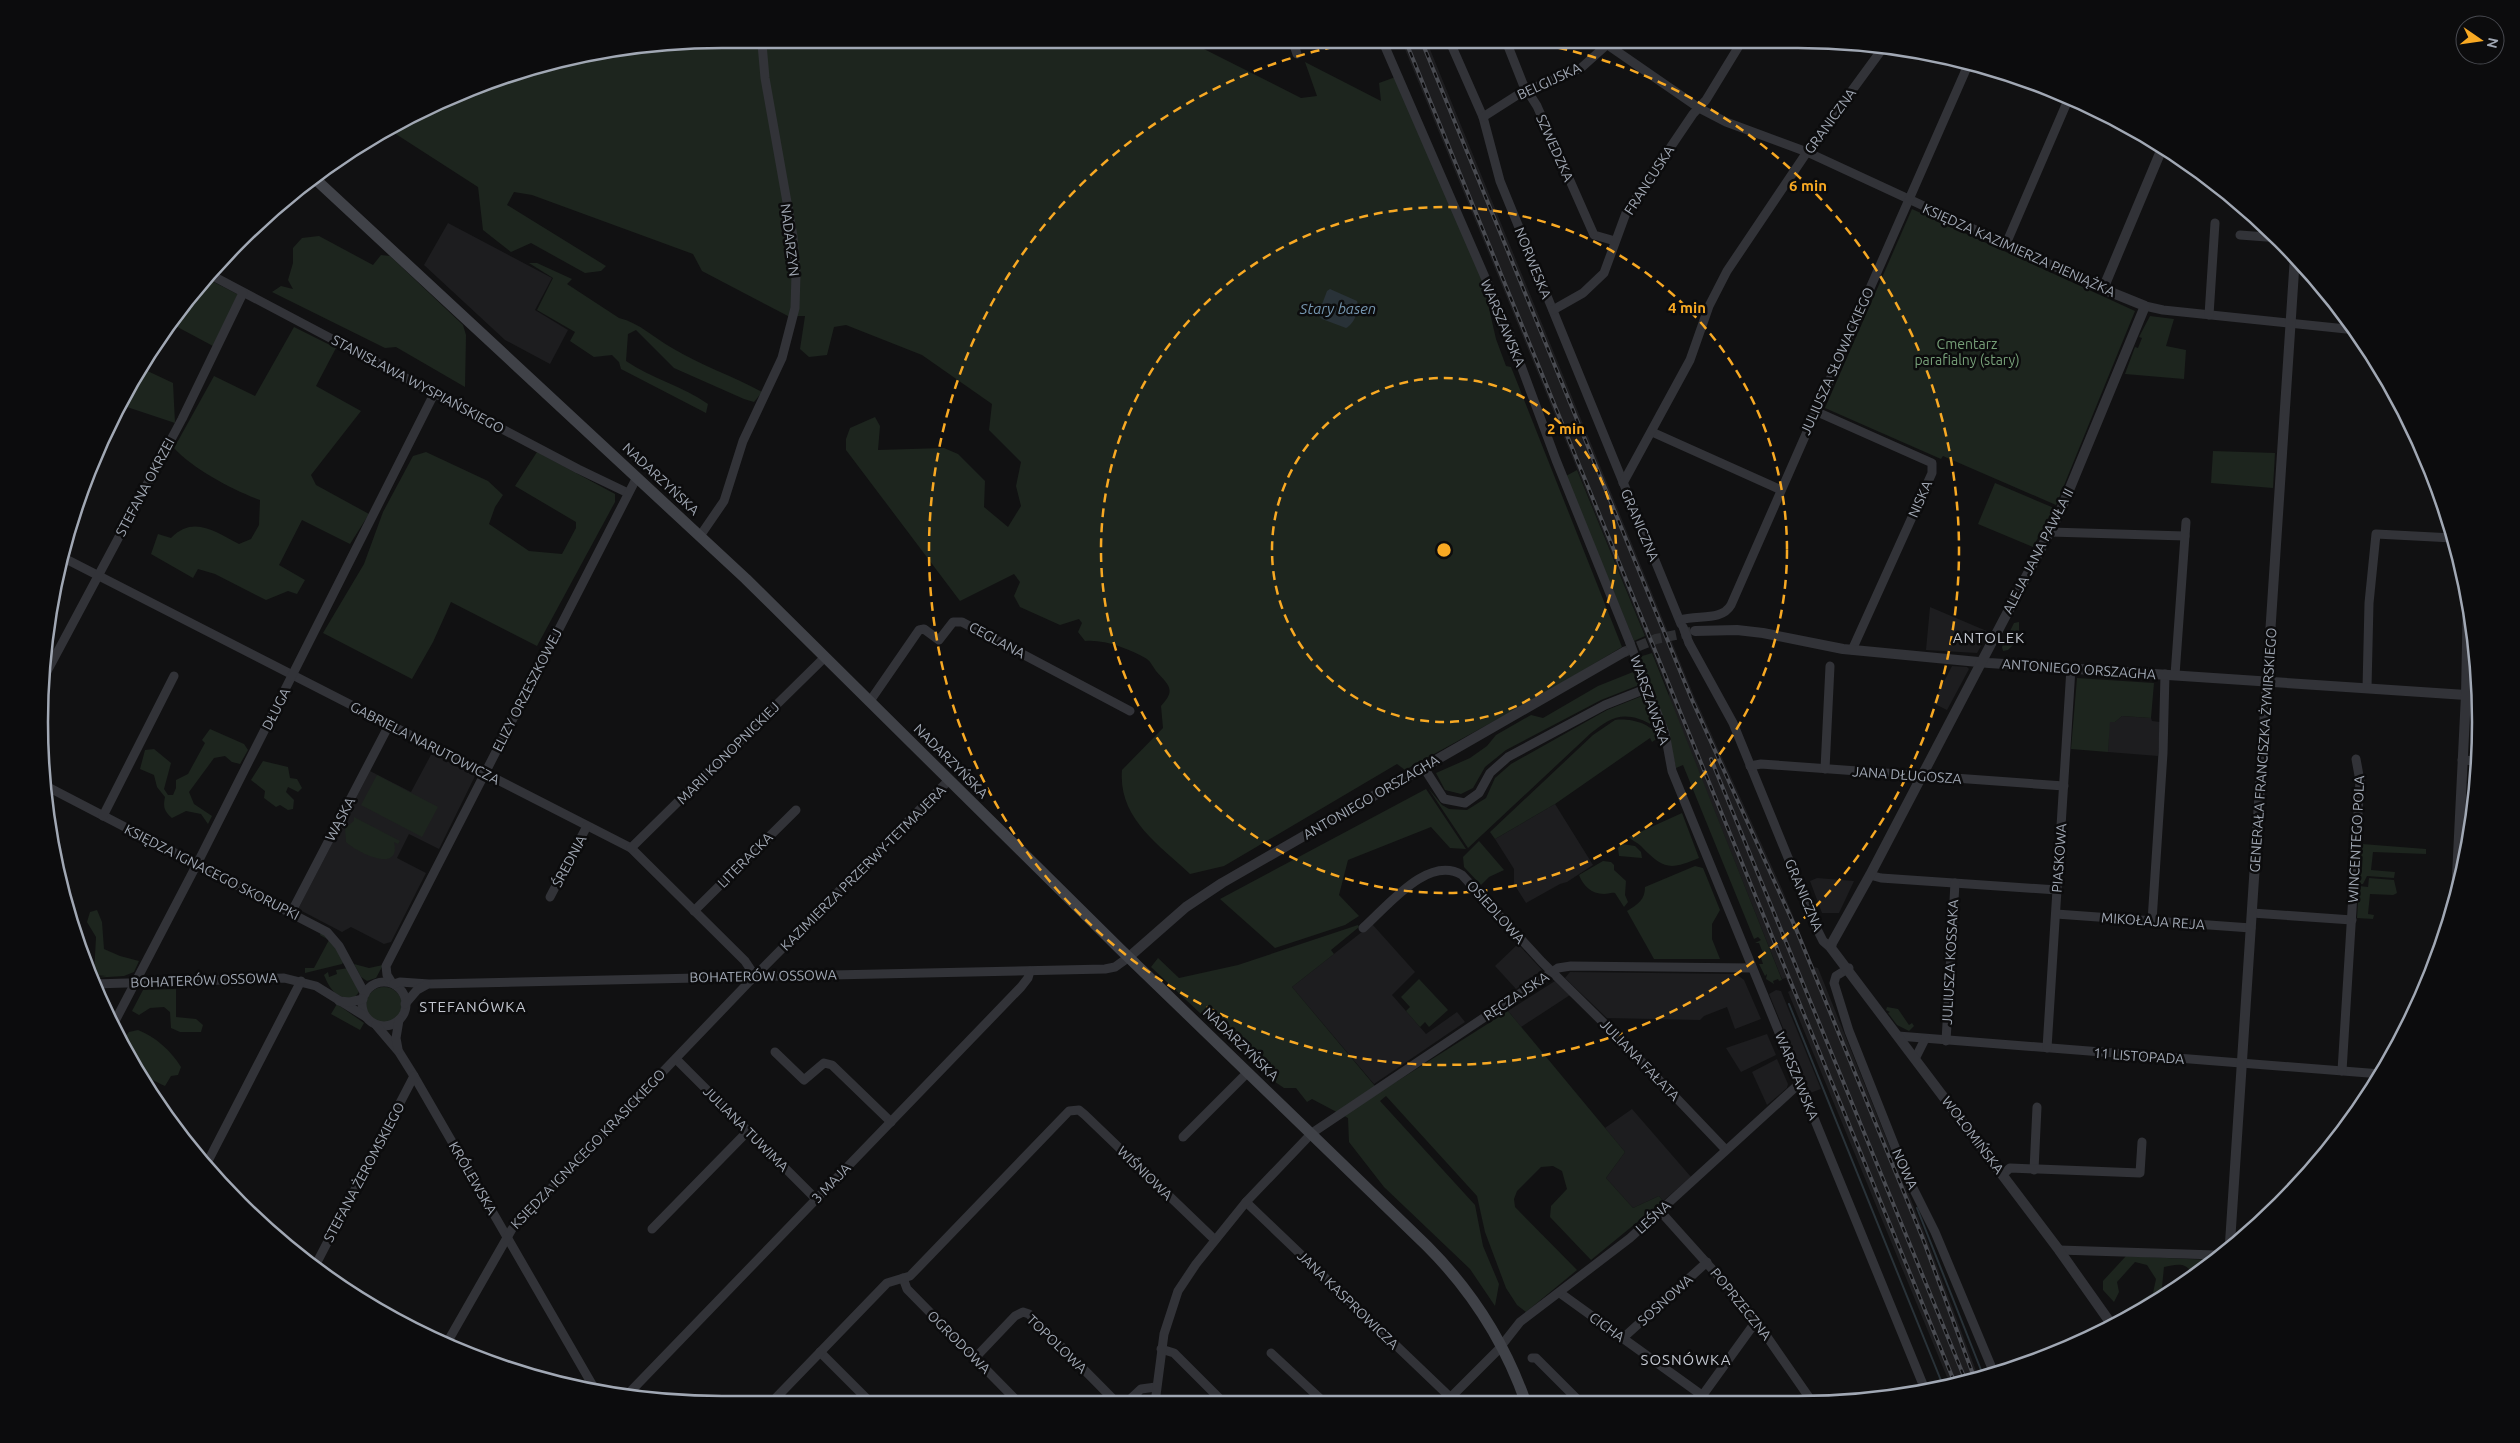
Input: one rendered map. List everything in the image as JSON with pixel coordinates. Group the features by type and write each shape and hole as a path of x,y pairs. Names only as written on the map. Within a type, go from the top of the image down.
{"main road":[{"name":"NADARZYŃSKA","path":"318,182 700,536 1449,1268 1482,1311 1501,1345 1523,1396"}],"street":[{"name":"NADARZYN","path":"700,536 724,501 743,441 782,358 794,308 794,244 765,78 762,48"},
{"path":"1295,48 1297,54"},
{"name":"WARSZAWSKA","path":"1386,48 1513,344 1556,460 1665,733 1672,771 1923,1384"},
{"name":"NORWESKA","path":"1453,48 1484,117 1495,168 1623,483"},
{"name":"SZWEDZKA","path":"1508,48 1523,84 1528,91 1594,235 1615,241"},
{"name":"BELGIJSKA","path":"1484,117 1518,94 1581,68 1601,48"},
{"name":"KSIĘDZA KAZIMIERZA PIENIĄŻKA","path":"1615,48 1699,108 1726,122 1807,152 2145,306 2209,316 2346,329"},
{"name":"FRANCUSKA","path":"1553,310 1584,293 1604,273 1626,213 1693,114 1699,108 1738,48"},
{"name":"GRANICZNA","path":"1831,948 1823,941 1818,931 1721,699 1698,662 1689,643 1623,483 1690,360 1717,288 1807,152 1880,52"},
{"name":"JULIUSZA SŁOWACKIEGO","path":"1681,623 1688,616 1720,615 1728,610 1966,68"},
{"path":"2006,244 2066,104"},
{"path":"2103,288 2160,153"},
{"path":"2209,316 2215,223"},
{"path":"2240,235 2266,237"},
{"name":"GENERAŁA FRANCISZKA ŻYMIRSKIEGO","path":"2230,1238 2295,267"},
{"name":"STANISŁAWA WYSPIAŃSKIEGO","path":"215,277 578,469 628,492"},
{"name":"STEFANA OKRZEI","path":"50,666 182,419 243,293"},
{"name":"ALEJA JANA PAWŁA II","path":"1831,948 1834,937 1870,875 2062,508 2145,306"},
{"name":"DŁUGA","path":"116,1019 197,864 435,392"},
{"name":"NISKA","path":"1815,411 1932,463 1932,473 1852,650"},
{"path":"1652,432 1781,490"},
{"name":"ELIZY ORZESZKOWEJ","path":"393,984 386,975 386,966 637,477"},
{"path":"2152,921 2163,751 2186,522"},
{"path":"2050,532 2185,536"},
{"path":"2367,688 2369,603 2376,534 2447,538"},
{"name":"GABRIELA NARUTOWICZA","path":"67,560 389,726 484,772 631,848 745,961 755,976"},
{"name":"CEGLANA","path":"870,701 919,630 924,630 939,640 953,622 962,622 1130,711"},
{"name":"ANTONIEGO ORSZAGHA","path":"1695,631 1726,629 1764,633 1852,650 1981,662 2466,695"},
{"path":"2457,864 2467,636"},
{"name":"ANTONIEGO ORSZAGHA","path":"1129,957 1199,898 1624,652"},
{"name":"MARII KONOPNICKIEJ","path":"631,848 825,657"},
{"path":"1824,769 1830,666"},
{"name":"PIASKOWA","path":"2047,1048 2071,668"},
{"path":"103,816 174,676"},
{"path":"1424,768 1444,799 1466,803 1479,793 1490,773 1508,757 1605,705 1648,688"},
{"name":"WĄSKA","path":"291,913 389,726"},
{"name":"WINCENTEGO POLA","path":"2342,1071 2360,781 2356,759"},
{"path":"2462,760 2471,761"},
{"name":"JANA DŁUGOSZA","path":"1750,766 1761,764 2064,786"},
{"name":"KAZIMIERZA PRZERWY-TETMAJERA","path":"755,976 949,780"},
{"name":"KSIĘDZA IGNACEGO SKORUPKI","path":"51,789 332,936 360,982 364,997"},
{"name":"LITERACKA","path":"694,911 796,810"},
{"name":"ŚREDNIA","path":"550,897 587,826"},
{"name":"OSIEDLOWA","path":"1363,928 1423,874 1442,869 1450,870 1468,880 1553,971"},
{"path":"1870,875 1881,878 2057,890"},
{"name":"JULIUSZA KOSSAKA","path":"1946,1041 1955,883"},
{"name":"WINCENTEGO POLA","path":"2252,913 2352,920"},
{"name":"MIKOŁAJA REJA","path":"2056,914 2251,928"},
{"name":"WOŁOMIŃSKA","path":"1831,948 1849,968 2059,1250 2108,1320"},
{"name":"BOHATERÓW OSSOWA","path":"393,984 400,982 429,984 1110,969 1129,957"},
{"name":"RĘCZAJSKA","path":"1155,1396 1161,1349 1169,1315 1178,1290 1246,1202 1312,1133 1553,971 1571,966 1752,968"},
{"name":"NOWA","path":"1849,968 1836,976 1834,983 1849,1031 1905,1172 1935,1232 1992,1367"},
{"name":"3 MAJA","path":"632,1390 1021,987 1028,978 1030,971"},
{"name":"JULIANA FAŁATA","path":"1553,971 1726,1150"},
{"name":"KSIĘDZA IGNACEGO KRASICKIEGO","path":"450,1338 506,1235 755,976"},
{"name":"BOHATERÓW OSSOWA","path":"101,984 275,977 301,980 323,990 366,1018"},
{"path":"209,1159 301,980"},
{"path":"360,982 373,986 393,984 403,993 405,1004"},
{"path":"399,1052 396,1038 399,1020 405,1004 417,990 429,984"},
{"path":"339,1001 350,1002 364,997 373,986"},
{"path":"364,997 363,1008 366,1018 376,1025 392,1025 399,1020"},
{"name":"KRÓLEWSKA","path":"376,1025 399,1052 414,1076 591,1383"},
{"name":"11 LISTOPADA","path":"1898,1036 2373,1073"},
{"path":"1915,1059 1925,1039"},
{"path":"775,1052 804,1080 824,1063 832,1065 891,1122"},
{"name":"JULIANA TUWIMA","path":"676,1059 816,1199"},
{"path":"1184,1137 1248,1072"},
{"name":"STEFANA ŻEROMSKIEGO","path":"318,1261 414,1076"},
{"name":"LEŚNA","path":"1452,1396 1501,1345 1520,1322 1660,1211 1800,1083"},
{"path":"2034,1170 2038,1107"},
{"name":"WIŚNIOWA","path":"903,1278 910,1276 1065,1114 1074,1109 1084,1114 1215,1240"},
{"path":"652,1229 747,1132"},
{"path":"2002,1175 2010,1168 2140,1173 2142,1142"},
{"name":"JANA KASPROWICZA","path":"1246,1202 1444,1396"},
{"name":"POPRZECZNA","path":"1660,1211 1707,1262 1756,1320 1807,1396"},
{"path":"2059,1250 2210,1255"},
{"name":"SOSNOWA","path":"1623,1338 1707,1262"},
{"path":"778,1396 887,1283 903,1278"},
{"name":"OGRODOWA","path":"903,1278 907,1289 1012,1396"},
{"name":"CICHA","path":"1560,1292 1623,1338 1695,1396"},
{"name":"TOPOLOWA","path":"975,1358 1015,1316 1023,1312 1029,1314 1109,1396"},
{"path":"1703,1396 1756,1320"},
{"path":"1161,1349 1174,1353 1217,1396"},
{"path":"820,1352 863,1396"},
{"path":"1271,1353 1317,1396"},
{"path":"1532,1358 1536,1358 1574,1396"},
{"path":"1134,1396 1141,1389 1156,1387"}],"shaded area":[{"path":"1404,48 1429,48 1694,696 1782,889 1814,967 1818,968 1926,1237 1976,1372 1948,1379 1788,992 1791,990 1786,978 1782,979 1779,972 1669,698 1669,693"},
{"path":"448,223 552,278 535,310 568,330 550,364 505,340 424,265"},
{"path":"1930,607 1989,632 1977,653 1926,650"},
{"path":"1952,666 1967,667 1969,669 1947,710 1933,703"},
{"path":"2122,716 2151,718 2152,721 2160,722 2158,756 2108,752 2109,721 2115,722"},
{"path":"432,753 475,776 439,849 409,834 397,858 426,873 391,942 384,944 351,927 342,932 298,909 370,771 411,792"},
{"path":"1555,804 1593,865 1567,882 1526,903 1514,884 1514,869 1495,839"},
{"path":"1817,878 1854,881 1839,913 1822,913 1810,881"},
{"path":"1372,924 1415,972 1392,995 1426,1034 1457,1012 1465,1022 1374,1084 1292,987"},
{"path":"1518,944 1542,970 1516,989 1495,966"},
{"path":"1570,972 1736,974 1744,980 1761,1019 1735,1029 1727,1007 1704,1016 1700,1020 1607,1018 1565,978"},
{"path":"1555,981 1570,995 1521,1027 1508,1011"},
{"path":"1776,990 1781,991 1821,1089 1810,1093 1769,994"},
{"path":"1767,1034 1776,1055 1741,1072 1726,1048"},
{"path":"1777,1059 1788,1084 1787,1088 1767,1105 1752,1072"},
{"path":"1632,1109 1691,1177 1663,1201 1659,1196 1633,1208 1606,1178 1625,1152 1605,1128"}],"green space":[{"path":"722,48 1202,48 1301,98 1317,96 1305,62 1381,101 1379,83 1401,75 1475,247 1496,339 1506,366 1511,367 1622,647 1538,697 1405,770 1397,764 1224,866 1190,874 1142,829 1126,802 1122,787 1122,770 1163,728 1161,706 1170,691 1167,684 1150,662 1125,648 1100,642 1085,641 1078,632 1082,623 1079,619 1060,625 1020,607 1014,596 1020,582 1014,574 960,601 846,450 846,439 850,428 875,417 880,426 878,450 944,448 958,454 985,481 984,507 1008,527 1021,506 1016,486 1021,462 989,430 992,404 922,355 846,325 834,327 827,355 809,357 800,349 805,316 788,316 702,271 693,254 532,195 514,192 507,205 606,266 601,271 585,273 531,243 511,252 483,230 478,187 394,133 423,117 505,83 547,70 590,60 634,53 677,49"},
{"name":"Cmentarz parafialny (stary)","path":"1912,209 2135,311 2056,505 1943,456 1941,459 1825,408"},
{"path":"319,236 373,265 381,255 390,256 463,325 466,335 465,387 396,347 385,348 272,292 281,286 293,289 288,280 293,263 293,248 302,238"},
{"path":"529,263 537,263 572,279 567,284 619,318 640,327 683,354 762,392 754,402 674,368 636,330 628,334 626,361 708,404 706,413 621,369 619,362 612,355 594,357 570,341 575,332 537,310 553,278"},
{"path":"212,281 239,295 213,346 176,326"},
{"path":"2150,316 2174,319 2166,346 2186,350 2184,379 2125,374 2135,347 2138,348 2142,338 2139,337"},
{"path":"294,327 336,348 316,386 361,411 311,475 316,485 369,514 350,544 302,520 279,565 305,580 297,594 288,591 266,600 215,574 198,569 193,578 151,554 158,534 171,538 188,528 205,528 239,544 251,539 259,525 260,500 214,478 192,464 174,448 214,376 255,396"},
{"path":"146,370 173,383 175,423 126,407"},
{"path":"2213,451 2275,453 2273,488 2211,483"},
{"path":"426,452 488,481 503,495 495,507 489,524 529,551 562,554 576,528 576,522 515,486 537,452 615,494 615,502 537,646 451,602 433,642 412,679 323,633 364,564 383,512 413,456"},
{"path":"1577,470 1645,636 1634,641 1566,476"},
{"path":"1995,483 2054,508 2033,547 1978,524"},
{"path":"2019,622 2019,639 2008,650 2003,651 2002,647 2014,623"},
{"path":"1652,653 1782,980 1773,981 1774,984 1766,979 1767,974 1765,976 1759,964 1763,964 1760,955 1763,953 1759,943 1755,943 1761,940 1758,937 1754,939 1683,765 1676,768 1667,731 1639,657"},
{"path":"1633,672 1639,685 1601,700 1506,750 1485,767 1473,788 1461,794 1445,790 1436,773 1470,758 1487,746 1496,735 1531,715 1543,718 1598,686"},
{"path":"2077,678 2154,683 2151,718 2122,716 2115,722 2110,722 2108,752 2071,749"},
{"path":"1642,696 1653,725 1632,717 1619,717 1602,725 1591,733 1468,848 1428,788 1442,805 1449,809 1467,810 1486,798 1495,778 1511,764 1607,710"},
{"path":"1615,720 1627,720 1646,725 1658,738 1652,742 1650,738 1555,804 1495,839 1490,832 1593,735"},
{"path":"210,729 244,744 248,750 240,764 232,762 225,756 214,758 189,792 194,804 212,816 208,824 201,814 186,811 172,818 165,809 165,797 157,787 154,775 140,769 145,750 154,749 171,763 164,789 168,795 173,795 176,788 176,780 188,774 205,743 202,740"},
{"path":"263,761 288,767 290,778 297,779 302,788 298,792 288,787 286,792 294,800 293,809 288,810 280,805 276,807 264,798 265,791 251,780"},
{"path":"377,775 438,807 422,837 361,805"},
{"path":"1426,789 1466,849 1450,848 1431,827 1348,860 1339,895 1359,916 1345,925 1275,948 1220,899"},
{"path":"1682,813 1699,858 1681,865 1668,866 1656,860 1629,837"},
{"path":"354,817 400,841 398,844 394,842 395,852 391,857 385,859 368,855 346,842 345,828 354,821"},
{"path":"1479,841 1504,870 1489,877 1481,885 1464,867 1463,857"},
{"path":"1622,844 1635,846 1641,852 1642,858 1619,856 1618,848"},
{"path":"2362,844 2426,849 2426,854 2373,852 2371,870 2395,872 2394,878 2367,876 2363,884 2359,884"},
{"path":"1603,861 1611,862 1614,865 1614,870 1626,881 1625,895 1628,902 1624,907 1615,893 1599,894 1591,891 1579,875"},
{"path":"1695,866 1703,868 1720,910 1712,924 1712,939 1720,959 1654,959 1627,911 1640,901 1644,895 1645,887"},
{"path":"2369,878 2394,880 2397,893 2393,895 2370,894 2368,914 2374,915 2373,919 2357,918 2359,886 2368,887"},
{"path":"97,910 102,922 104,949 139,961 134,972 124,976 98,978 106,976 98,975 94,967 96,937 87,922 90,912"},
{"path":"1358,925 1359,927 1331,950 1334,954 1292,987 1380,1092 1508,1011 1625,1152 1606,1178 1633,1208 1659,1196 1663,1201 1591,1260 1550,1217 1551,1206 1567,1189 1562,1171 1553,1166 1541,1167 1517,1191 1514,1199 1515,1207 1577,1270 1526,1312 1517,1305 1506,1288 1485,1232 1477,1196 1386,1096 1380,1101 1475,1205 1483,1246 1499,1284 1495,1306 1470,1269 1384,1187 1349,1142 1348,1118 1312,1099 1307,1102 1296,1088 1284,1088 1268,1077 1151,967 1158,958 1179,978 1238,965"},
{"path":"321,932 328,936 344,961 342,964 305,973 305,968 314,968 329,940 320,935"},
{"path":"354,964 369,968 383,965 376,978 367,981 361,977"},
{"path":"348,968 359,992 354,998 343,997 335,992 324,975 328,972 329,977 337,974 336,970"},
{"path":"1419,979 1448,1010 1429,1027 1425,1022 1420,1027 1406,1011 1410,1007 1401,997"},
{"path":"384,987 391,988 397,992 401,998 401,1012 397,1018 391,1022 384,1023 377,1022 371,1018 367,1012 366,1005 367,998 371,992 377,988"},
{"path":"176,989 176,1017 196,1019 203,1025 201,1032 180,1032 171,1028 170,1012 164,1007 150,1008 139,1015 132,1011 143,990"},
{"path":"337,1004 364,1023 360,1030 331,1014"},
{"path":"1887,1007 1898,1009 1909,1025 1912,1023 1914,1026 1909,1031 1897,1025 1888,1013 1890,1012 1886,1010"},
{"path":"138,1030 151,1036 162,1045 173,1055 181,1067 178,1075 171,1076 165,1086 151,1079 126,1036 129,1032"},
{"path":"2126,1256 2204,1260 2190,1270 2183,1265 2164,1267 2162,1289 2120,1313 2153,1293 2156,1279 2147,1265 2135,1262 2117,1282 2119,1292 2114,1302 2103,1290 2103,1281"}],"water":[{"name":"Stary basen","path":"1330,289 1357,301 1356,316 1346,328 1322,319 1318,315 1327,291"}],"waterway":[{"path":"1789,1004 1941,1380"},
{"path":"1917,1208 1981,1370"}],"tunnel":[{"path":"1624,652 1656,639 1695,631"}],"railway":[{"path":"1408,48 1953,1378"},
{"path":"1424,48 1692,700 1796,929 1923,1239 1973,1373"},
{"path":"1711,759 1963,1375"}],"district":[{"name":"ANTOLEK","path":"1989,638"},
{"name":"STEFANÓWKA","path":"473,1007"},
{"name":"SOSNÓWKA","path":"1686,1360"}]}
